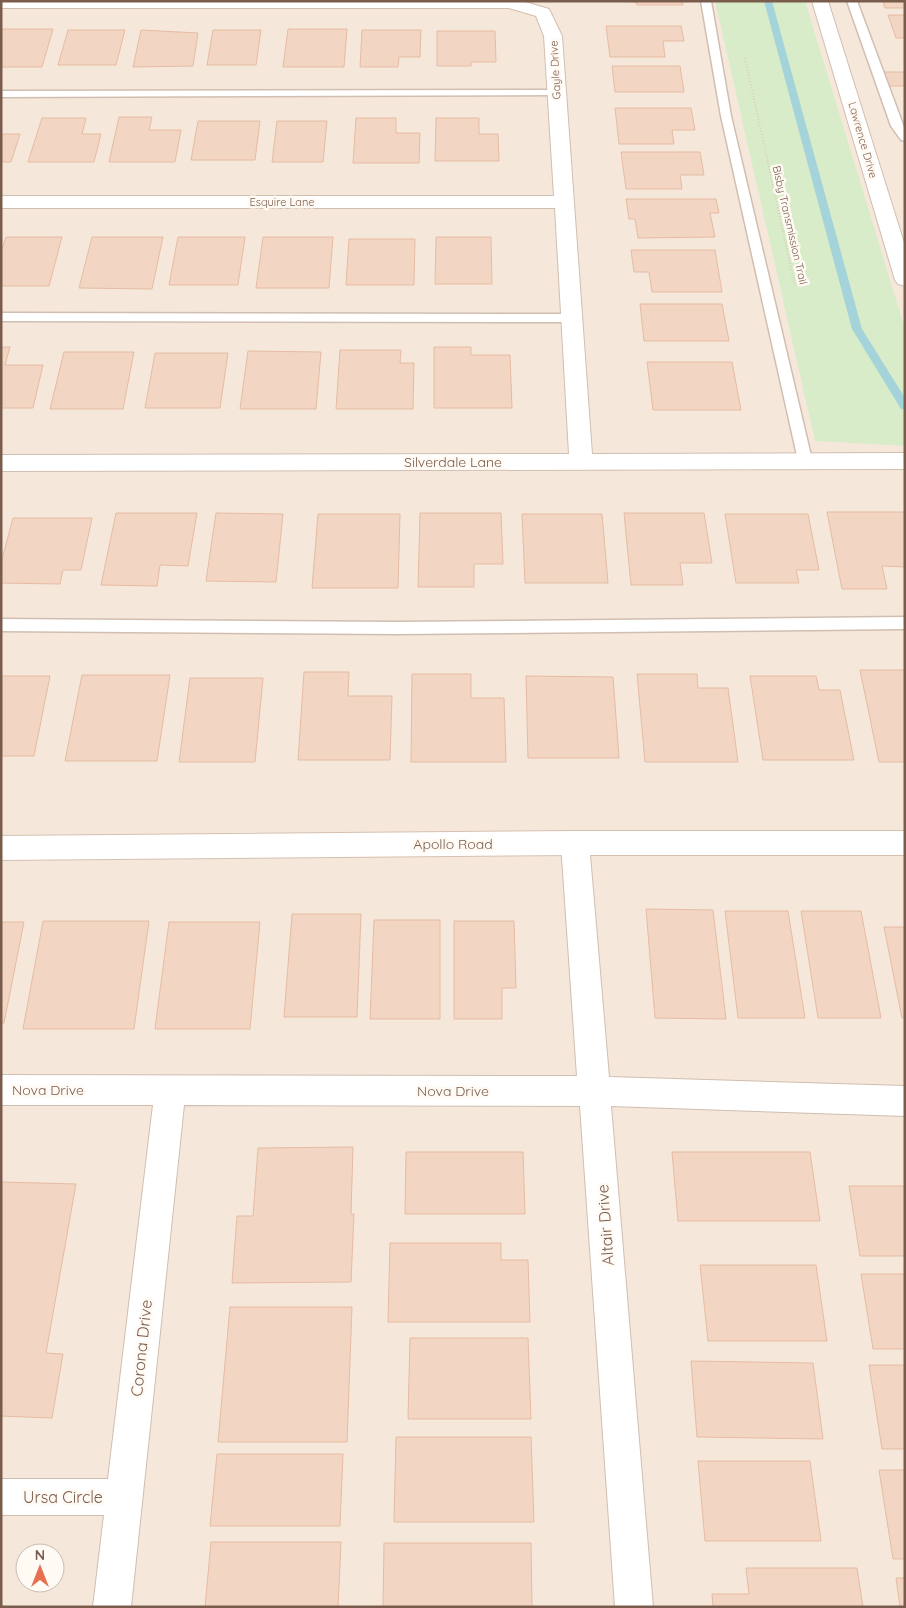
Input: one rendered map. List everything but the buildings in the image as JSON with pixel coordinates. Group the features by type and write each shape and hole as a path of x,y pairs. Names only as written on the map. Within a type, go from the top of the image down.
{"street":[{"name":"Lawrence Drive","path":"820,1 899,242 905,280"},
{"name":"Gayle Drive","path":"1,3 510,3 543,12 553,36 581,462"},
{"name":"Esquire Lane","path":"1,202 563,202"},
{"name":"Silverdale Lane","path":"1,463 905,460"},
{"name":"Apollo Road","path":"1,848 575,843 905,844"},
{"name":"Altair Drive","path":"575,843 634,1607"},
{"name":"Nova Drive","path":"1,1090 594,1091 905,1101"},
{"name":"Corona Drive","path":"112,1607 170,1090"},
{"name":"Ursa Circle","path":"1,1497 125,1497"}],"lane":[{"path":"706,1 726,116 805,460"},
{"path":"852,1 896,126 905,138"},
{"path":"1,94 556,93"},
{"path":"1,318 571,318"},
{"path":"1,625 397,628 905,623"}],"path":[{"name":"Bisby Transmission Trail","path":"743,54 755,96 762,140 790,256 796,290"}],"shaded area":[{"path":"1,1 905,1 905,1607 1,1607"}],"green space":[{"path":"715,1 805,1 905,329 905,446 815,441"}],"waterway":[{"path":"768,1 857,329 905,407"}]}
